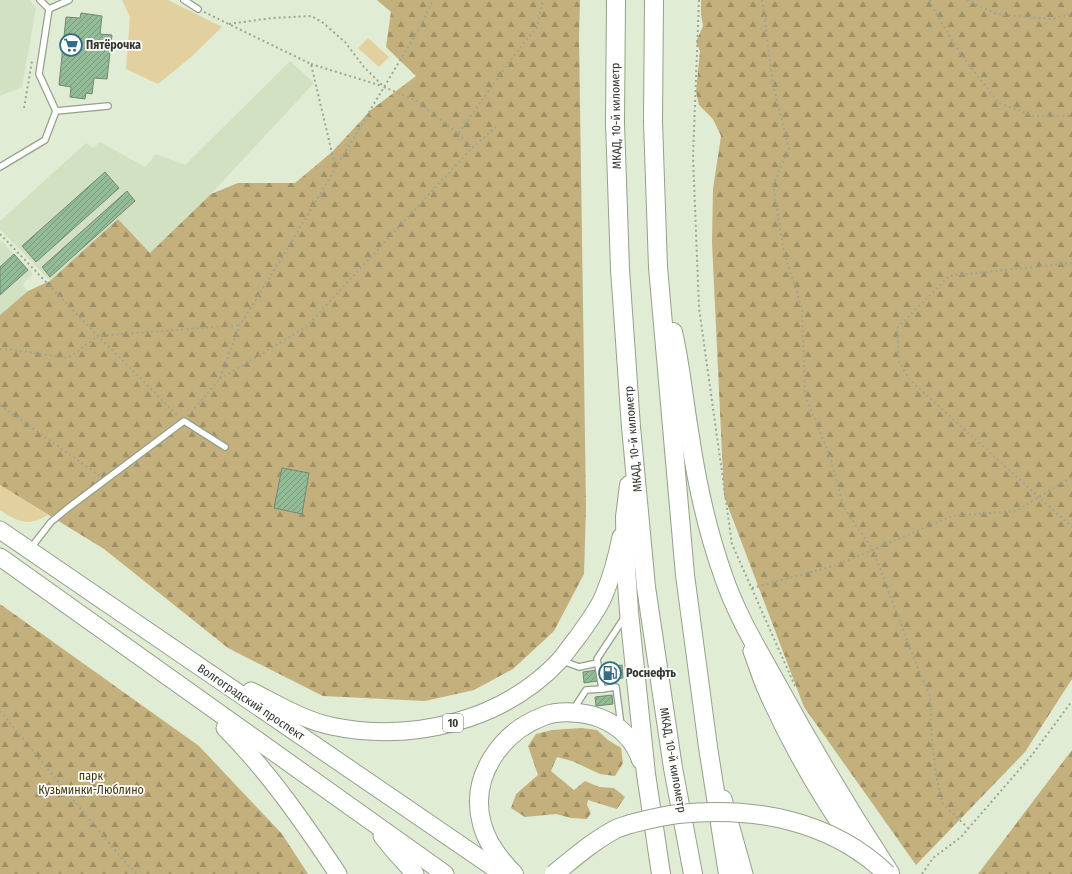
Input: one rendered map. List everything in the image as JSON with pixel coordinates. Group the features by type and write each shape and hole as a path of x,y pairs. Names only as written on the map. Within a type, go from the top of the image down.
{"highway":[{"name":"МКАД, 10-й километр","path":"616,0 615,123 620,269 631,427 646,587 673,768 693,874"},
{"path":"654,0 653,122 658,267 685,575 708,747 728,874"},
{"path":"658,267 678,358 702,502 723,576 742,621 812,748 856,822 890,874"},
{"name":"10","path":"626,517 630,474 631,427"},
{"path":"626,517 626,569 629,612 646,774 661,874"},
{"path":"514,874 502,862 489,842 482,823 479,798 482,779 490,762 504,741 525,725 545,716 559,713 590,714 611,723 632,740 646,774"},
{"path":"554,874 584,850 616,828 657,817 697,812 769,815 807,825 842,840 874,862 887,874"}],"main road":[{"name":"10","path":"185,656 304,717 330,726 359,730 403,732 437,728 477,715 508,700 536,682 560,660 583,629 604,596 617,558 626,517"},
{"name":"Волгоградский проспект","path":"0,530 503,874"},
{"path":"0,557 445,874"},
{"path":"742,621 766,690 799,757 842,826 875,874"},
{"path":"189,692 239,742 272,781 338,874"},
{"path":"708,747 744,874"},
{"path":"371,822 415,874"}],"lane":[{"path":"40,0 49,9"},
{"path":"49,9 69,0"},
{"path":"184,0 198,9"},
{"path":"191,5 197,0"},
{"path":"0,166 46,140 56,111 39,74 49,9"},
{"path":"56,111 108,106"},
{"path":"29,550 52,522 68,508 184,421 224,447"},
{"path":"602,689 597,659 629,612"},
{"path":"560,660 579,667 598,663"},
{"path":"571,713 586,690 616,687 622,732"}],"path":[{"path":"219,380 240,325 420,27 433,0"},
{"path":"458,134 512,58 537,27 543,0"},
{"path":"699,0 693,157 699,308 732,544 795,687"},
{"path":"762,0 773,84 789,149 773,185 784,252 802,308 805,396 830,456 844,508 873,550 915,661 930,696 932,740 936,775 943,804 968,828"},
{"path":"930,0 959,52 999,103 1034,116 1072,116"},
{"path":"967,0 996,14 1050,19 1072,14"},
{"path":"198,9 311,64 384,86 417,101 458,134 472,148"},
{"path":"229,24 272,18 311,16 322,22 346,42 364,66 384,86"},
{"path":"311,64 336,168"},
{"path":"0,234 98,336 184,421 219,380 306,327 472,148 498,125"},
{"path":"1072,263 949,276 897,328 899,362 910,380 1072,527"},
{"path":"0,349 68,358 98,336 240,325"},
{"path":"0,405 105,480"},
{"path":"751,588 836,565 952,516 1016,511 1072,477"},
{"path":"922,874 933,858 960,837 1032,755 1072,702"},
{"path":"0,711 124,861 137,874"}],"shaded area":[{"path":"0,0 29,0 36,8 22,87 0,96"},
{"path":"122,0 168,0 222,27 191,57 158,84 126,69 130,17"},
{"path":"368,38 389,57 379,67 358,48"},
{"path":"290,61 314,83 211,194 150,254 118,219 50,281 0,229 0,221 86,143 93,148 100,142 145,167 156,154 185,165"},
{"path":"2,241 33,274 22,285 28,291 0,315 0,243"},
{"path":"0,485 48,515 41,519 29,522 23,522 12,518 0,510"}],"green space":[{"path":"377,0 580,0 579,37 586,507 584,574 554,631 513,669 474,690 425,701 323,696 228,648 104,549 0,485 0,315 28,291 50,281 118,219 150,253 211,194 238,183 295,183 332,152 371,110 416,76 386,47 391,12"},
{"path":"701,0 1072,0 1072,679 1025,752 916,865 804,707 724,496 712,242 713,189 721,136 713,119 699,105 696,92 700,51 696,42 703,26"},
{"name":"парк Кузьминки-Люблино","path":"0,604 199,746 282,834 308,874 0,874"},
{"path":"582,728 597,730 608,740 621,748 623,763 615,776 600,774 572,761 557,757 551,771 574,790 585,781 599,787 614,788 625,797 617,809 588,800 587,805 591,813 587,819 571,818 556,814 525,817 511,808 516,794 538,775 528,746 536,734 552,730"},
{"path":"1072,750 1072,874 978,874"}],"building":[{"path":"81,13 102,16 100,34 112,35 107,79 94,78 92,94 86,93 85,99 70,97 71,87 59,85 66,17 80,18"},
{"path":"105,172 119,188 36,262 22,246"},
{"path":"127,191 135,201 50,277 42,267"},
{"path":"14,254 28,270 0,295 0,267"},
{"path":"282,468 309,473 302,514 274,508"},
{"path":"622,665 623,678 603,680 601,668"},
{"path":"596,670 597,681 584,683 583,672"},
{"path":"612,695 613,704 596,706 595,697"}],"place":[{"name":"Пятёрочка","path":"71,45"},
{"name":"Роснефть","path":"610,673"}]}
